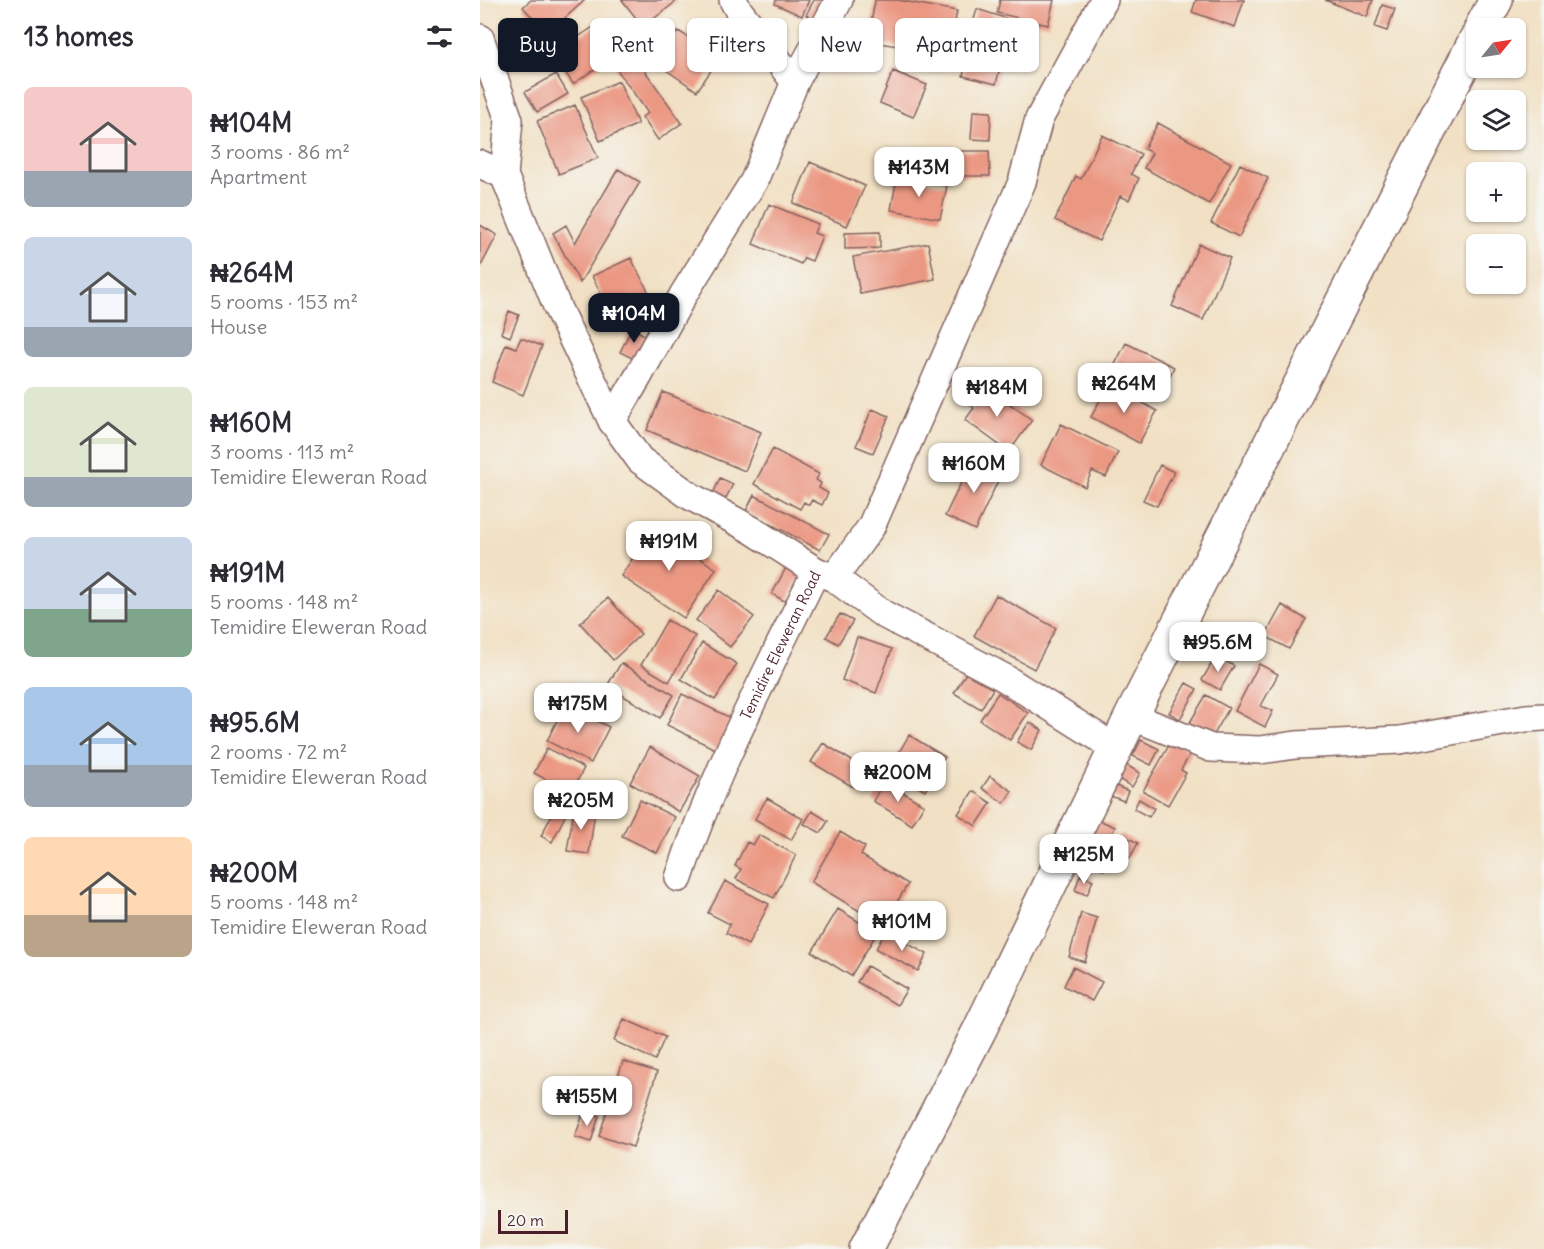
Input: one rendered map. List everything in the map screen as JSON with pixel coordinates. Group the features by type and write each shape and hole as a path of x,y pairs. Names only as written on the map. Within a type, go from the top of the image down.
{"main road":[{"path":"1486,18 1496,0"},
{"path":"866,1249 979,1031 1132,715 1466,59"}],"street":[{"path":"733,0 739,11 795,81"},
{"path":"612,421 639,377 683,295 754,181 795,81 839,0"},
{"path":"480,38 509,120 504,175 558,309 612,421 640,460 690,496 752,530 825,575 871,527 1022,182 1039,119 1104,0"},
{"path":"480,164 504,175"},
{"name":"Temidire Eleweran Road","path":"679,878 705,807 739,729 825,575 883,614 1003,677 1098,737 1115,751"},
{"path":"1132,715 1211,748 1260,750 1296,745 1400,740 1526,718 1544,717"}],"building":[{"path":"531,0 585,0 565,18 533,18 523,7"},
{"path":"622,0 678,0 655,18 636,18"},
{"path":"776,0 809,0 802,16 775,4"},
{"path":"814,0 827,0 818,18 806,15"},
{"path":"875,0 898,0 957,11 956,18 895,18 895,46 883,44 883,18 872,18"},
{"path":"1000,0 1054,0 1048,25 1039,23 1039,18 1018,18 997,13"},
{"path":"1196,0 1244,0 1235,27 1192,12"},
{"path":"1325,0 1373,0 1367,17"},
{"path":"1382,5 1395,9 1387,31 1375,27"},
{"path":"977,9 1005,18 974,18"},
{"path":"590,29 591,72 573,84 565,72 578,72 578,37"},
{"path":"678,31 687,36 687,72 710,72 697,91 669,72 675,72 675,35"},
{"path":"893,71 927,85 913,117 880,103"},
{"path":"619,72 646,72 682,123 658,140 642,117 648,113"},
{"path":"964,72 999,72 996,84 963,76"},
{"path":"556,74 568,94 537,112 525,92"},
{"path":"619,81 638,124 600,141 581,97"},
{"path":"575,105 598,158 559,174 537,121"},
{"path":"973,111 991,112 990,140 971,139"},
{"path":"1158,123 1231,163 1209,204 1144,168 1152,153 1144,149"},
{"path":"1102,135 1141,154 1131,174 1139,178 1129,200 1120,196 1099,241 1055,220 1076,176 1081,179"},
{"path":"913,151 989,151 990,176 913,176"},
{"path":"810,162 865,186 847,226 793,203"},
{"path":"1240,164 1268,178 1239,237 1211,223"},
{"path":"618,169 640,182 580,283 553,233 566,225 575,243"},
{"path":"897,177 947,186 940,219 891,210"},
{"path":"769,204 818,224 814,233 822,236 812,261 804,258 801,264 753,244"},
{"path":"480,225 497,235 480,268"},
{"path":"880,232 880,248 845,249 845,233"},
{"path":"928,243 935,279 860,294 853,257"},
{"path":"1199,244 1230,258 1203,320 1172,306"},
{"path":"631,258 653,301 614,320 592,276"},
{"path":"509,311 519,315 510,337 501,333"},
{"path":"632,328 648,337 636,360 620,352"},
{"path":"521,338 542,346 523,395 492,382 506,344 516,348"},
{"path":"1126,343 1174,367 1160,397 1111,372"},
{"path":"982,384 1032,420 1009,452 965,420 974,408 968,403"},
{"path":"1109,384 1157,411 1139,443 1091,417"},
{"path":"663,392 761,432 745,471 647,430"},
{"path":"872,409 889,416 873,453 856,446"},
{"path":"1061,424 1118,452 1106,477 1092,471 1085,487 1041,465"},
{"path":"773,449 819,474 816,480 821,483 819,488 828,493 822,505 812,500 809,505 804,502 800,509 754,484"},
{"path":"973,458 1002,472 975,530 945,516"},
{"path":"1160,465 1174,472 1157,506 1143,500"},
{"path":"720,478 733,484 725,500 713,494"},
{"path":"754,495 829,534 820,550 746,511"},
{"path":"653,527 716,569 684,618 621,576"},
{"path":"788,564 802,572 786,602 772,594"},
{"path":"719,590 754,617 730,647 696,620"},
{"path":"996,595 1056,628 1034,669 974,636"},
{"path":"608,598 641,634 613,660 580,623"},
{"path":"1282,605 1306,619 1289,649 1265,636"},
{"path":"840,614 853,621 838,644 826,637"},
{"path":"667,620 695,636 669,682 641,665"},
{"path":"857,637 892,649 876,693 842,680"},
{"path":"702,643 737,664 715,700 681,679"},
{"path":"1216,656 1234,666 1220,690 1202,680"},
{"path":"621,663 674,695 660,718 607,686"},
{"path":"1259,664 1278,674 1261,706 1273,711 1265,727 1235,711"},
{"path":"966,673 993,689 981,709 954,693"},
{"path":"1186,683 1197,689 1180,719 1169,713"},
{"path":"998,693 1028,713 1010,740 980,720"},
{"path":"682,694 733,719 717,750 667,725"},
{"path":"1206,695 1229,708 1212,738 1189,724"},
{"path":"565,704 609,727 591,763 547,741"},
{"path":"1029,722 1042,730 1031,750 1017,742"},
{"path":"909,735 945,757 925,791 889,770"},
{"path":"1141,740 1159,749 1151,765 1133,756"},
{"path":"1172,740 1191,752 1181,770 1186,773 1168,805 1143,791"},
{"path":"823,743 865,769 853,787 811,762"},
{"path":"650,747 700,776 679,812 630,783"},
{"path":"547,748 584,768 571,793 534,773"},
{"path":"1118,760 1140,773 1132,787 1110,774"},
{"path":"990,776 1012,791 1004,803 982,788"},
{"path":"884,781 924,805 912,825 873,801"},
{"path":"1109,783 1128,791 1124,801 1105,794"},
{"path":"973,791 991,803 976,826 958,814"},
{"path":"767,798 803,819 791,840 755,819"},
{"path":"1139,799 1154,808 1149,817 1134,809"},
{"path":"640,800 675,817 657,853 622,836"},
{"path":"559,801 570,806 552,842 541,836"},
{"path":"574,808 595,811 589,854 567,851"},
{"path":"812,811 828,821 821,833 804,824"},
{"path":"1094,818 1115,827 1106,846 1085,837"},
{"path":"840,832 865,847 861,855 908,884 883,925 811,882"},
{"path":"1121,834 1138,843 1130,858 1113,848"},
{"path":"759,835 796,855 774,898 736,879 741,869 735,866 747,842 753,845"},
{"path":"1092,846 1111,855 1104,870 1085,860"},
{"path":"1080,875 1093,880 1087,895 1075,890"},
{"path":"725,881 769,904 748,945 726,933 730,924 708,913"},
{"path":"838,909 877,933 851,976 812,952"},
{"path":"1081,913 1097,918 1085,962 1069,957"},
{"path":"885,932 927,954 918,971 876,949"},
{"path":"867,966 907,989 897,1005 857,982"},
{"path":"1073,967 1102,982 1092,1001 1064,986"},
{"path":"624,1019 665,1037 655,1060 614,1041"},
{"path":"623,1061 657,1072 633,1147 599,1136"},
{"path":"584,1111 599,1116 591,1142 575,1137"}]}
